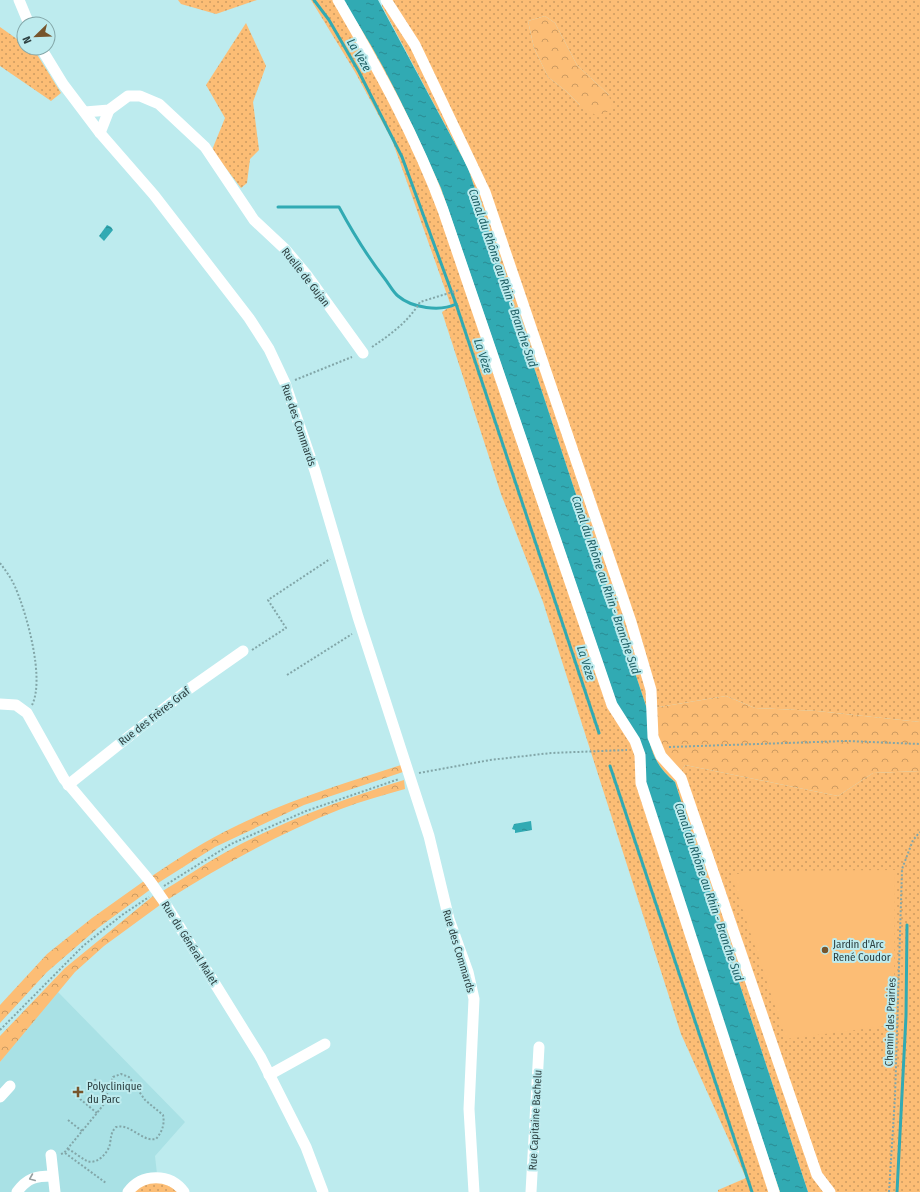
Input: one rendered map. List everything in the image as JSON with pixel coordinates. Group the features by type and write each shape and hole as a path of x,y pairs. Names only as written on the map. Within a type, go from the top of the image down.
{"street":[{"path":"20,0 26,16"},
{"path":"338,0 405,123 426,166 443,210 612,705 619,719 636,742 640,755 641,782 774,1192"},
{"path":"386,0 415,45 485,192 631,622 651,690 653,737 661,756 681,778 817,1175 830,1192"},
{"name":"Rue des Commards","path":"46,56 63,84 100,133 154,195 249,318 269,349 285,385 315,471 362,628 429,836 449,919 468,972 474,999 469,1109 474,1192"},
{"name":"Ruelle de Gujan","path":"109,110 128,96 140,96 159,104 205,147 254,220 285,249 306,274 363,353"},
{"path":"85,112 109,110 100,133"},
{"name":"Rue des Frères Graf","path":"68,785 180,696 243,651"},
{"path":"0,704 16,705 27,713"},
{"name":"Rue du Général Malet","path":"27,713 68,785 149,880 261,1058 306,1147 323,1192"},
{"path":"269,1075 325,1044"},
{"name":"Rue Capitaine Bachelu","path":"531,1192 539,1047"},
{"path":"0,1097 10,1086"},
{"path":"52,1155 52,1176 55,1192"},
{"path":"17,1192 26,1181 33,1177 52,1176"},
{"path":"128,1192 137,1183 148,1178 159,1178 170,1180 184,1192"}],"path":[{"path":"285,385 363,353 390,335 420,302 454,292"},
{"path":"243,651 252,650 286,628 268,600 339,552"},
{"path":"0,563 16,588 25,614 34,654 36,693 35,699 27,713"},
{"path":"287,675 362,628"},
{"path":"672,747 846,741 920,744"},
{"path":"412,775 490,760 551,753 625,750"},
{"path":"162,888 231,844 306,811 405,777"},
{"name":"Chemin des Prairies","path":"890,1192 895,1097 902,869 913,840 920,832"},
{"path":"0,1030 83,946 122,915 159,896"},
{"path":"68,1149 87,1161 94,1161 103,1156 107,1151 113,1130 116,1127 121,1126 127,1127 147,1139 156,1139 164,1125 163,1115 145,1100 129,1077 121,1074 113,1077 104,1104 64,1153 106,1183"},
{"path":"93,1078 108,1091"},
{"path":"80,1099 97,1114"},
{"path":"68,1120 82,1131"}],"shaded area":[{"name":"Polyclinique du Parc","path":"58,992 185,1122 155,1156 157,1174 124,1192 0,1192 0,1062"}],"green space":[{"path":"178,0 257,0 216,14 181,4"},
{"path":"311,0 342,0 371,44 384,67 408,115 441,188 620,713 639,745 751,1107 780,1192 718,1192 718,1190 746,1178 681,1034 543,602 501,494 442,312 451,306 392,140 355,72"},
{"path":"383,0 920,0 920,722 817,711 755,708 726,696 647,709 468,168 382,6","holes":["545,16 555,23 577,65 609,95 580,105 566,91 548,77 534,48 528,21"]},
{"path":"545,16 555,23 577,65 609,95 612,108 600,118 580,105 566,91 548,77 534,48 528,21"},
{"path":"246,23 266,66 253,102 259,150 250,159 247,183 241,188 212,150 225,118 206,85"},
{"path":"0,27 16,38 16,56 38,56 61,93 51,101 0,66"},
{"path":"726,696 755,708 817,711 920,722 920,771 873,773 838,796 685,765 675,782 660,766 655,758 649,740 647,709"},
{"path":"401,765 403,772 304,805 215,847 158,883 152,876 203,843 225,831 276,808 317,792"},
{"path":"685,765 838,796 873,773 920,771 920,1192 808,1192 675,782"},
{"path":"404,780 405,789 349,806 296,828 230,862 167,900 161,892 218,857 269,830 336,803"},
{"name":"Jardin d'Arc René Coudor","path":"895,870 894,1025 786,1039 731,875 755,871"},
{"path":"144,881 151,889 98,928 47,972 0,1023 0,1005 47,954 92,918"},
{"path":"153,896 160,905 104,946 75,972 0,1062 0,1036 65,968"},
{"path":"159,1178 184,1192 128,1192"}],"water":[{"name":"Canal du Rhône au Rhin - Branche Sud","path":"342,0 378,0 468,168 647,709 649,740 655,758 660,766 675,782 808,1192 780,1192 643,785 644,771 620,713 441,188 384,68 357,22"},
{"path":"107,225 113,230 104,241 99,236"},
{"path":"531,821 532,830 515,833 515,830 512,829 514,824"}],"waterway":[{"name":"La Vèze","path":"314,0 329,20 359,72 402,157 456,304 599,733"},
{"path":"278,207 339,207 366,253 398,296 404,300 426,308 442,308 456,304"},
{"path":"610,766 752,1192"},
{"path":"897,1192 906,1016 907,925"}],"place":[{"name":"Jardin d'Arc René Coudor","path":"825,950"},
{"name":"Polyclinique du Parc","path":"78,1092"}]}
